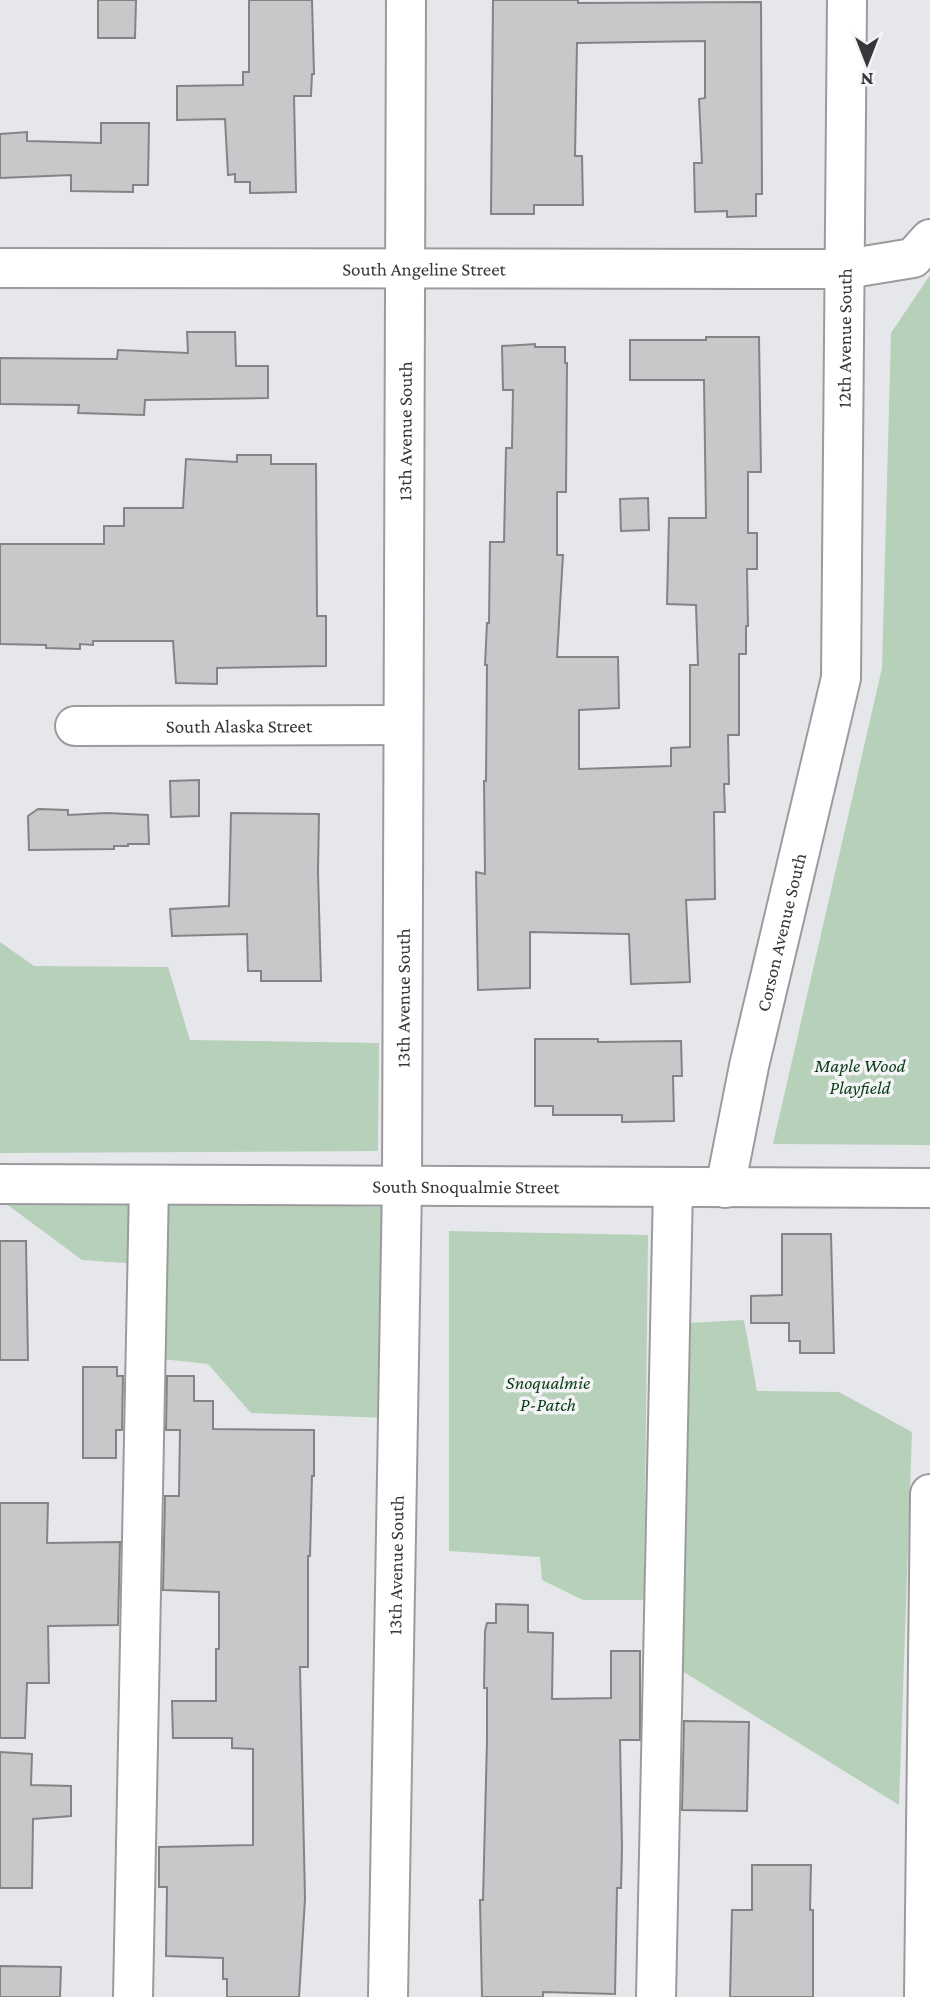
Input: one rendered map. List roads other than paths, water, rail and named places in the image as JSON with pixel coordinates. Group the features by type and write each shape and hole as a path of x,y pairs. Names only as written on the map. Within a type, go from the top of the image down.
{"street":[{"name":"13th Avenue South","path":"388,1997 402,1185 406,0"},
{"name":"12th Avenue South","path":"841,678 847,0"},
{"path":"846,269 924,251"},
{"name":"South Angeline Street","path":"0,268 846,269"},
{"name":"Corson Avenue South","path":"725,1188 749,1066 841,678"},
{"name":"South Alaska Street","path":"75,726 402,725"},
{"name":"South Snoqualmie Street","path":"0,1184 930,1188"},
{"path":"133,1997 149,1185"},
{"path":"656,1997 673,1187"},
{"path":"923,1997 930,1494"}],"park label":[{"name":"Maple Wood Playfield","path":"860,1076"},
{"name":"Snoqualmie P-Patch","path":"548,1393"}]}
